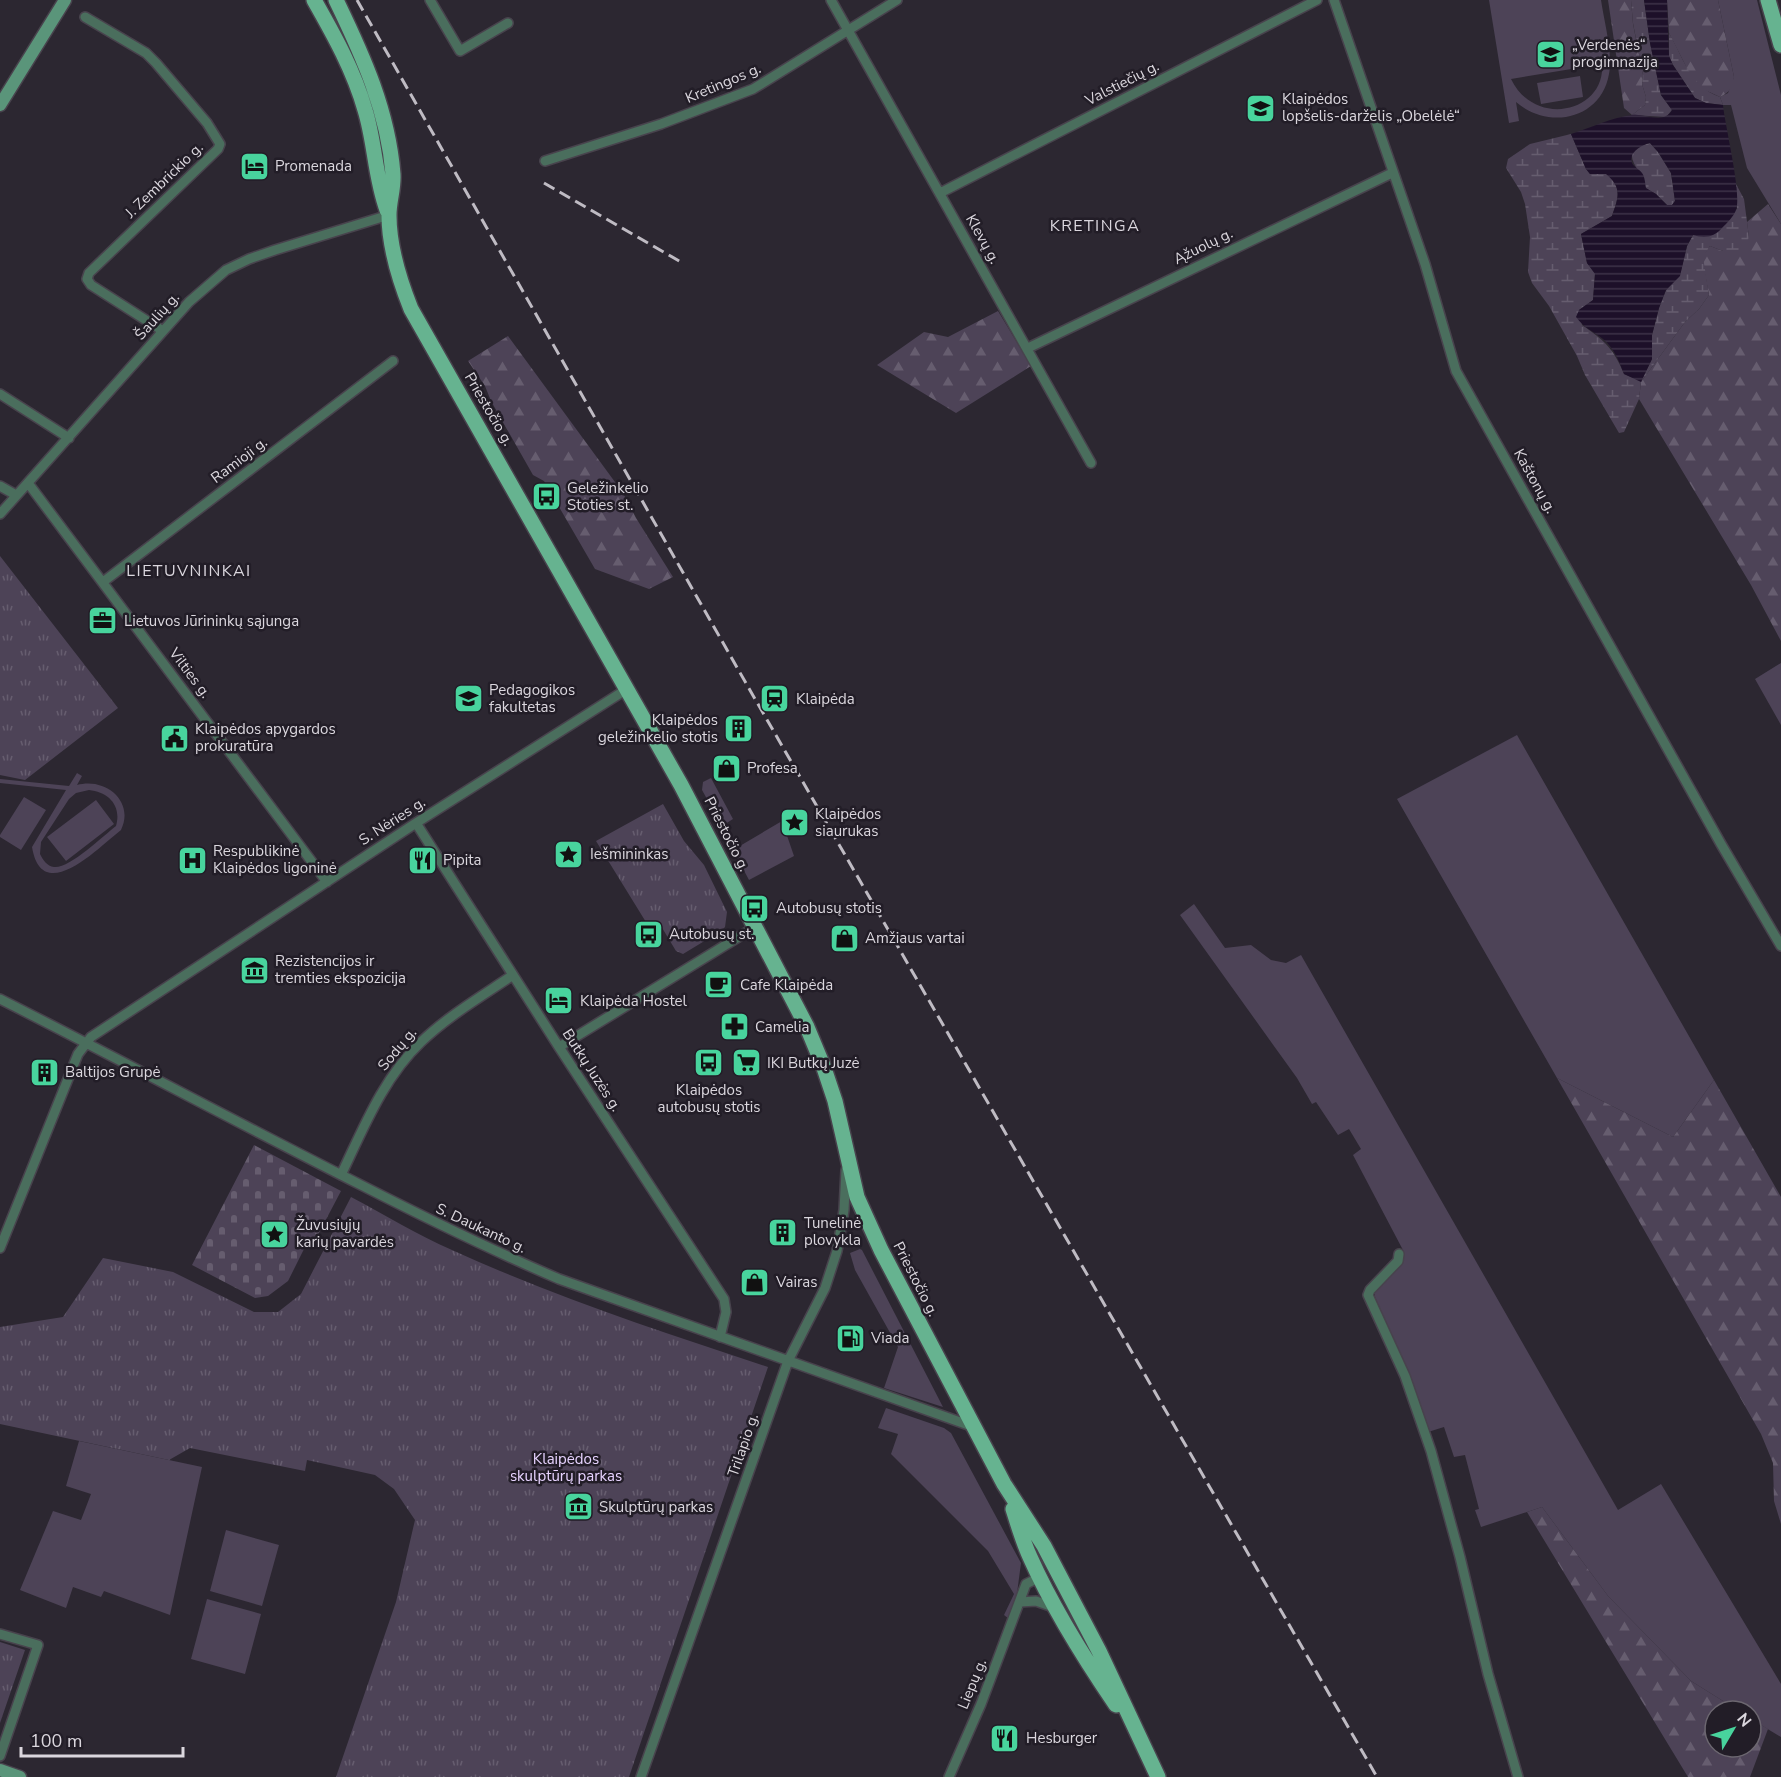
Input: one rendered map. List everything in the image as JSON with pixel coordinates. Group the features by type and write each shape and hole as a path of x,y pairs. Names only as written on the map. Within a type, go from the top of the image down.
{"main road":[{"path":"0,105 62,0"},
{"path":"314,0 355,79 372,136 382,195 389,215"},
{"path":"336,0 364,60 384,122 393,176 389,215"},
{"path":"1768,0 1781,45"},
{"name":"Priestočio g.","path":"389,215 396,264 411,309 681,785 755,927 818,1051 835,1101 857,1197 865,1217 1004,1484 1044,1546 1099,1651 1158,1777"},
{"name":"Priestočio g.","path":"1004,1484 1030,1557 1056,1608 1084,1659 1140,1740"},
{"path":"1040,1576 1056,1569"},
{"path":"0,1770 20,1777"}],"street":[{"path":"430,0 460,51 508,23"},
{"name":"Klevų g.","path":"831,0 1091,463"},
{"name":"Kretingos g.","path":"545,161 661,124 734,97 777,76 897,0"},
{"name":"Valstiečių g.","path":"940,193 1317,0"},
{"name":"Kaštonų g.","path":"1335,0 1392,173 1425,264 1456,370 1720,844 1781,946"},
{"name":"J. Zembrickio g.","path":"85,17 146,53 207,123 220,144 218,149 89,273 87,279 91,285 163,331"},
{"name":"Ąžuolų g.","path":"1028,348 1392,173"},
{"name":"Šaulių g.","path":"0,514 189,302 226,270 258,256 389,215"},
{"name":"Ramioji g.","path":"103,582 393,361"},
{"path":"0,394 69,438"},
{"name":"Vilties g.","path":"28,483 327,882"},
{"path":"0,486 16,495"},
{"name":"S. Nėries g.","path":"85,1042 416,823 627,689"},
{"name":"Butkų Juzės g.","path":"416,823 724,1299 726,1312 720,1337"},
{"path":"559,1047 755,927"},
{"name":"Sodų g.","path":"341,1175 379,1097 405,1059 436,1029 513,975"},
{"name":"S. Daukanto g.","path":"0,999 255,1132 512,1259 559,1279 974,1427"},
{"path":"0,1248 85,1042"},
{"name":"Trilapio g.","path":"640,1777 788,1361 820,1297 837,1251 844,1210 847,1156"},
{"path":"1399,1254 1398,1262 1368,1294 1405,1376 1431,1451 1460,1557 1488,1674 1518,1777"},
{"name":"Liepų g.","path":"949,1777 981,1704 1026,1584 1040,1576"},
{"path":"1020,1602 1036,1602 1056,1608"},
{"path":"0,1634 38,1645 0,1756"}],"green space":[{"name":"„Verdenės“ progimnazija","path":"1489,0 1601,0 1610,66 1604,90 1596,102 1572,116 1557,118 1529,111 1516,102 1519,121 1509,123","holes":["1602,64 1600,80 1593,94 1581,103 1567,108 1551,109 1536,104 1522,95 1511,79"]},
{"path":"1608,0 1631,0 1633,24 1643,75 1642,84 1646,97 1645,105 1632,115 1624,108"},
{"path":"1631,0 1644,0 1661,95 1672,110 1666,117 1632,115 1645,105 1646,97 1642,84 1643,75"},
{"path":"1667,0 1718,0 1734,77 1730,89 1720,97 1703,89 1691,76 1669,33"},
{"path":"1718,0 1757,0 1781,95 1781,224 1747,168 1731,105 1723,105 1720,97 1728,93 1734,77"},
{"path":"1669,33 1695,79 1701,86 1720,97 1723,105 1706,103 1695,98 1669,56"},
{"path":"1580,76 1583,97 1541,104 1537,83"},
{"path":"1571,134 1586,169 1590,174 1606,173 1615,184 1618,193 1612,216 1581,234 1587,263 1595,273 1593,300 1579,310 1582,325 1608,346 1624,374 1641,381 1652,359 1652,335 1659,308 1666,290 1680,275 1687,246 1693,235 1737,209 1736,184 1744,199 1749,237 1742,252 1728,257 1723,251 1710,246 1703,257 1709,295 1699,309 1685,322 1641,382 1639,399 1624,432 1619,433 1549,306 1532,283 1528,272 1530,237 1525,204 1521,192 1506,168 1508,159 1530,144"},
{"path":"1650,143 1671,173 1675,201 1672,205 1667,205 1656,194 1645,188 1633,162 1633,151 1639,146"},
{"path":"1768,204 1781,224 1781,641 1751,585 1639,399 1641,382 1685,322 1699,309 1709,295 1702,257 1710,246 1723,251 1749,237 1747,222"},
{"path":"998,311 1031,366 956,413 877,365 924,332 948,337"},
{"path":"508,336 623,493 673,577 649,589 595,569 544,481 533,475 491,401 485,386 468,361"},
{"path":"0,556 118,708 25,780 0,775"},
{"path":"1781,663 1781,725 1755,679"},
{"path":"1517,735 1714,1080 1673,1137 1557,1078 1397,799"},
{"path":"77,773 82,776 77,785 88,783 107,788 121,801 124,819 121,830 86,859 59,872 47,872 38,864 32,847 66,790 0,783 0,779 69,786","holes":["96,791 107,797 115,806 116,826 68,863 54,867 49,865 40,854 41,842 69,799 76,793"]},
{"path":"711,778 733,819 722,826 702,790 703,782"},
{"path":"24,797 46,810 21,850 0,835"},
{"path":"96,800 114,824 66,861 47,837"},
{"path":"663,804 684,841 704,865 727,912 725,927 721,931 683,954 676,951 658,921 649,927 596,841"},
{"path":"782,821 794,856 749,880 733,850"},
{"path":"1194,904 1225,948 1251,945 1271,960 1286,963 1301,955 1618,1510 1661,1484 1781,1684 1781,1737 1763,1726 1763,1699 1720,1699 1691,1681 1608,1596 1542,1507 1481,1527 1475,1510 1479,1509 1465,1455 1454,1457 1444,1427 1428,1432 1415,1389 1375,1297 1375,1291 1397,1268 1404,1252 1353,1155 1361,1149 1349,1129 1338,1135 1316,1102 1312,1104 1297,1078 1180,915"},
{"path":"1557,1078 1673,1137 1714,1080 1781,1197 1781,1524 1774,1501 1773,1463 1761,1434"},
{"path":"254,1145 341,1191 311,1248 304,1249 288,1281 268,1296 255,1298 192,1265"},
{"name":"Klaipėdos skulptūrų parkas","path":"351,1197 439,1244 530,1283 649,1327 768,1367 629,1777 336,1777 396,1602 415,1520 394,1489 375,1475 307,1460 305,1471 190,1448 169,1460 0,1424 0,1327 63,1317 103,1258 173,1272 254,1312 278,1312 301,1294"},
{"path":"860,1249 943,1407 884,1388 898,1347 855,1270 850,1253"},
{"path":"886,1408 944,1428 951,1433 1021,1563 1016,1601 1009,1619 1004,1615 1014,1594 988,1551 891,1454 898,1434 878,1428"},
{"path":"79,1441 202,1467 170,1615 104,1591 101,1597 73,1587 66,1608 20,1590 53,1511 81,1520 91,1494 66,1486"},
{"path":"1542,1507 1608,1596 1691,1681 1720,1699 1703,1699 1703,1759 1757,1759 1750,1777 1688,1777 1527,1512"},
{"path":"226,1530 279,1545 262,1606 210,1591"},
{"path":"207,1599 261,1614 245,1674 191,1659"},
{"path":"0,1642 25,1650 0,1723"},
{"path":"1763,1726 1768,1729 1763,1742"}],"shaded area":[{"path":"1644,0 1667,0 1669,56 1673,65 1695,98 1706,103 1723,105 1735,175 1737,202 1734,215 1719,231 1709,236 1693,235 1687,246 1680,276 1666,290 1659,308 1652,335 1652,359 1641,382 1624,374 1610,346 1576,317 1579,310 1593,300 1595,274 1587,263 1581,234 1612,216 1618,194 1615,184 1606,174 1590,174 1586,169 1571,134 1625,116 1659,118 1669,114 1672,110 1661,95","holes":["1650,143 1671,173 1675,201 1672,205 1667,205 1646,188 1643,175 1632,163 1634,152 1643,145"]}],"railway":[{"path":"357,0 751,692 1377,1777"},
{"path":"544,183 681,262"}],"place":[{"name":"„Verdenės“ progimnazija","path":"1551,54"},
{"name":"Klaipėdos lopšelis-darželis „Obelėlė“","path":"1261,108"},
{"name":"Promenada","path":"254,166"},
{"name":"Geležinkelio Stoties st.","path":"546,497"},
{"name":"Lietuvos Jūrininkų sąjunga","path":"103,621"},
{"name":"Pedagogikos fakultetas","path":"468,699"},
{"name":"Klaipėda","path":"775,699"},
{"name":"Klaipėdos geležinkelio stotis","path":"739,729"},
{"name":"Klaipėdos apygardos prokuratūra","path":"174,738"},
{"name":"Profesa","path":"726,768"},
{"name":"Klaipėdos siaurukas","path":"794,823"},
{"name":"Iešmininkas","path":"569,854"},
{"name":"Respublikinė Klaipėdos ligoninė","path":"192,860"},
{"name":"Pipita","path":"422,860"},
{"name":"Autobusų stotis","path":"755,908"},
{"name":"Autobusų st.","path":"648,934"},
{"name":"Amžiaus vartai","path":"844,938"},
{"name":"Rezistencijos ir tremties ekspozicija","path":"254,970"},
{"name":"Cafe Klaipėda","path":"719,985"},
{"name":"Klaipėda Hostel","path":"559,1001"},
{"name":"Camelia","path":"734,1027"},
{"name":"Klaipėdos autobusų stotis","path":"709,1063"},
{"name":"IKI Butkų Juzė","path":"746,1063"},
{"name":"Baltijos Grupė","path":"44,1072"},
{"name":"Tunelinė plovykla","path":"783,1232"},
{"name":"Žuvusiųjų karių pavardės","path":"275,1234"},
{"name":"Vairas","path":"755,1282"},
{"name":"Viada","path":"850,1338"},
{"name":"Skulptūrų parkas","path":"578,1507"},
{"name":"Hesburger","path":"1005,1738"}],"district":[{"name":"KRETINGA","path":"1095,226"},
{"name":"LIETUVNINKAI","path":"189,571"}]}
